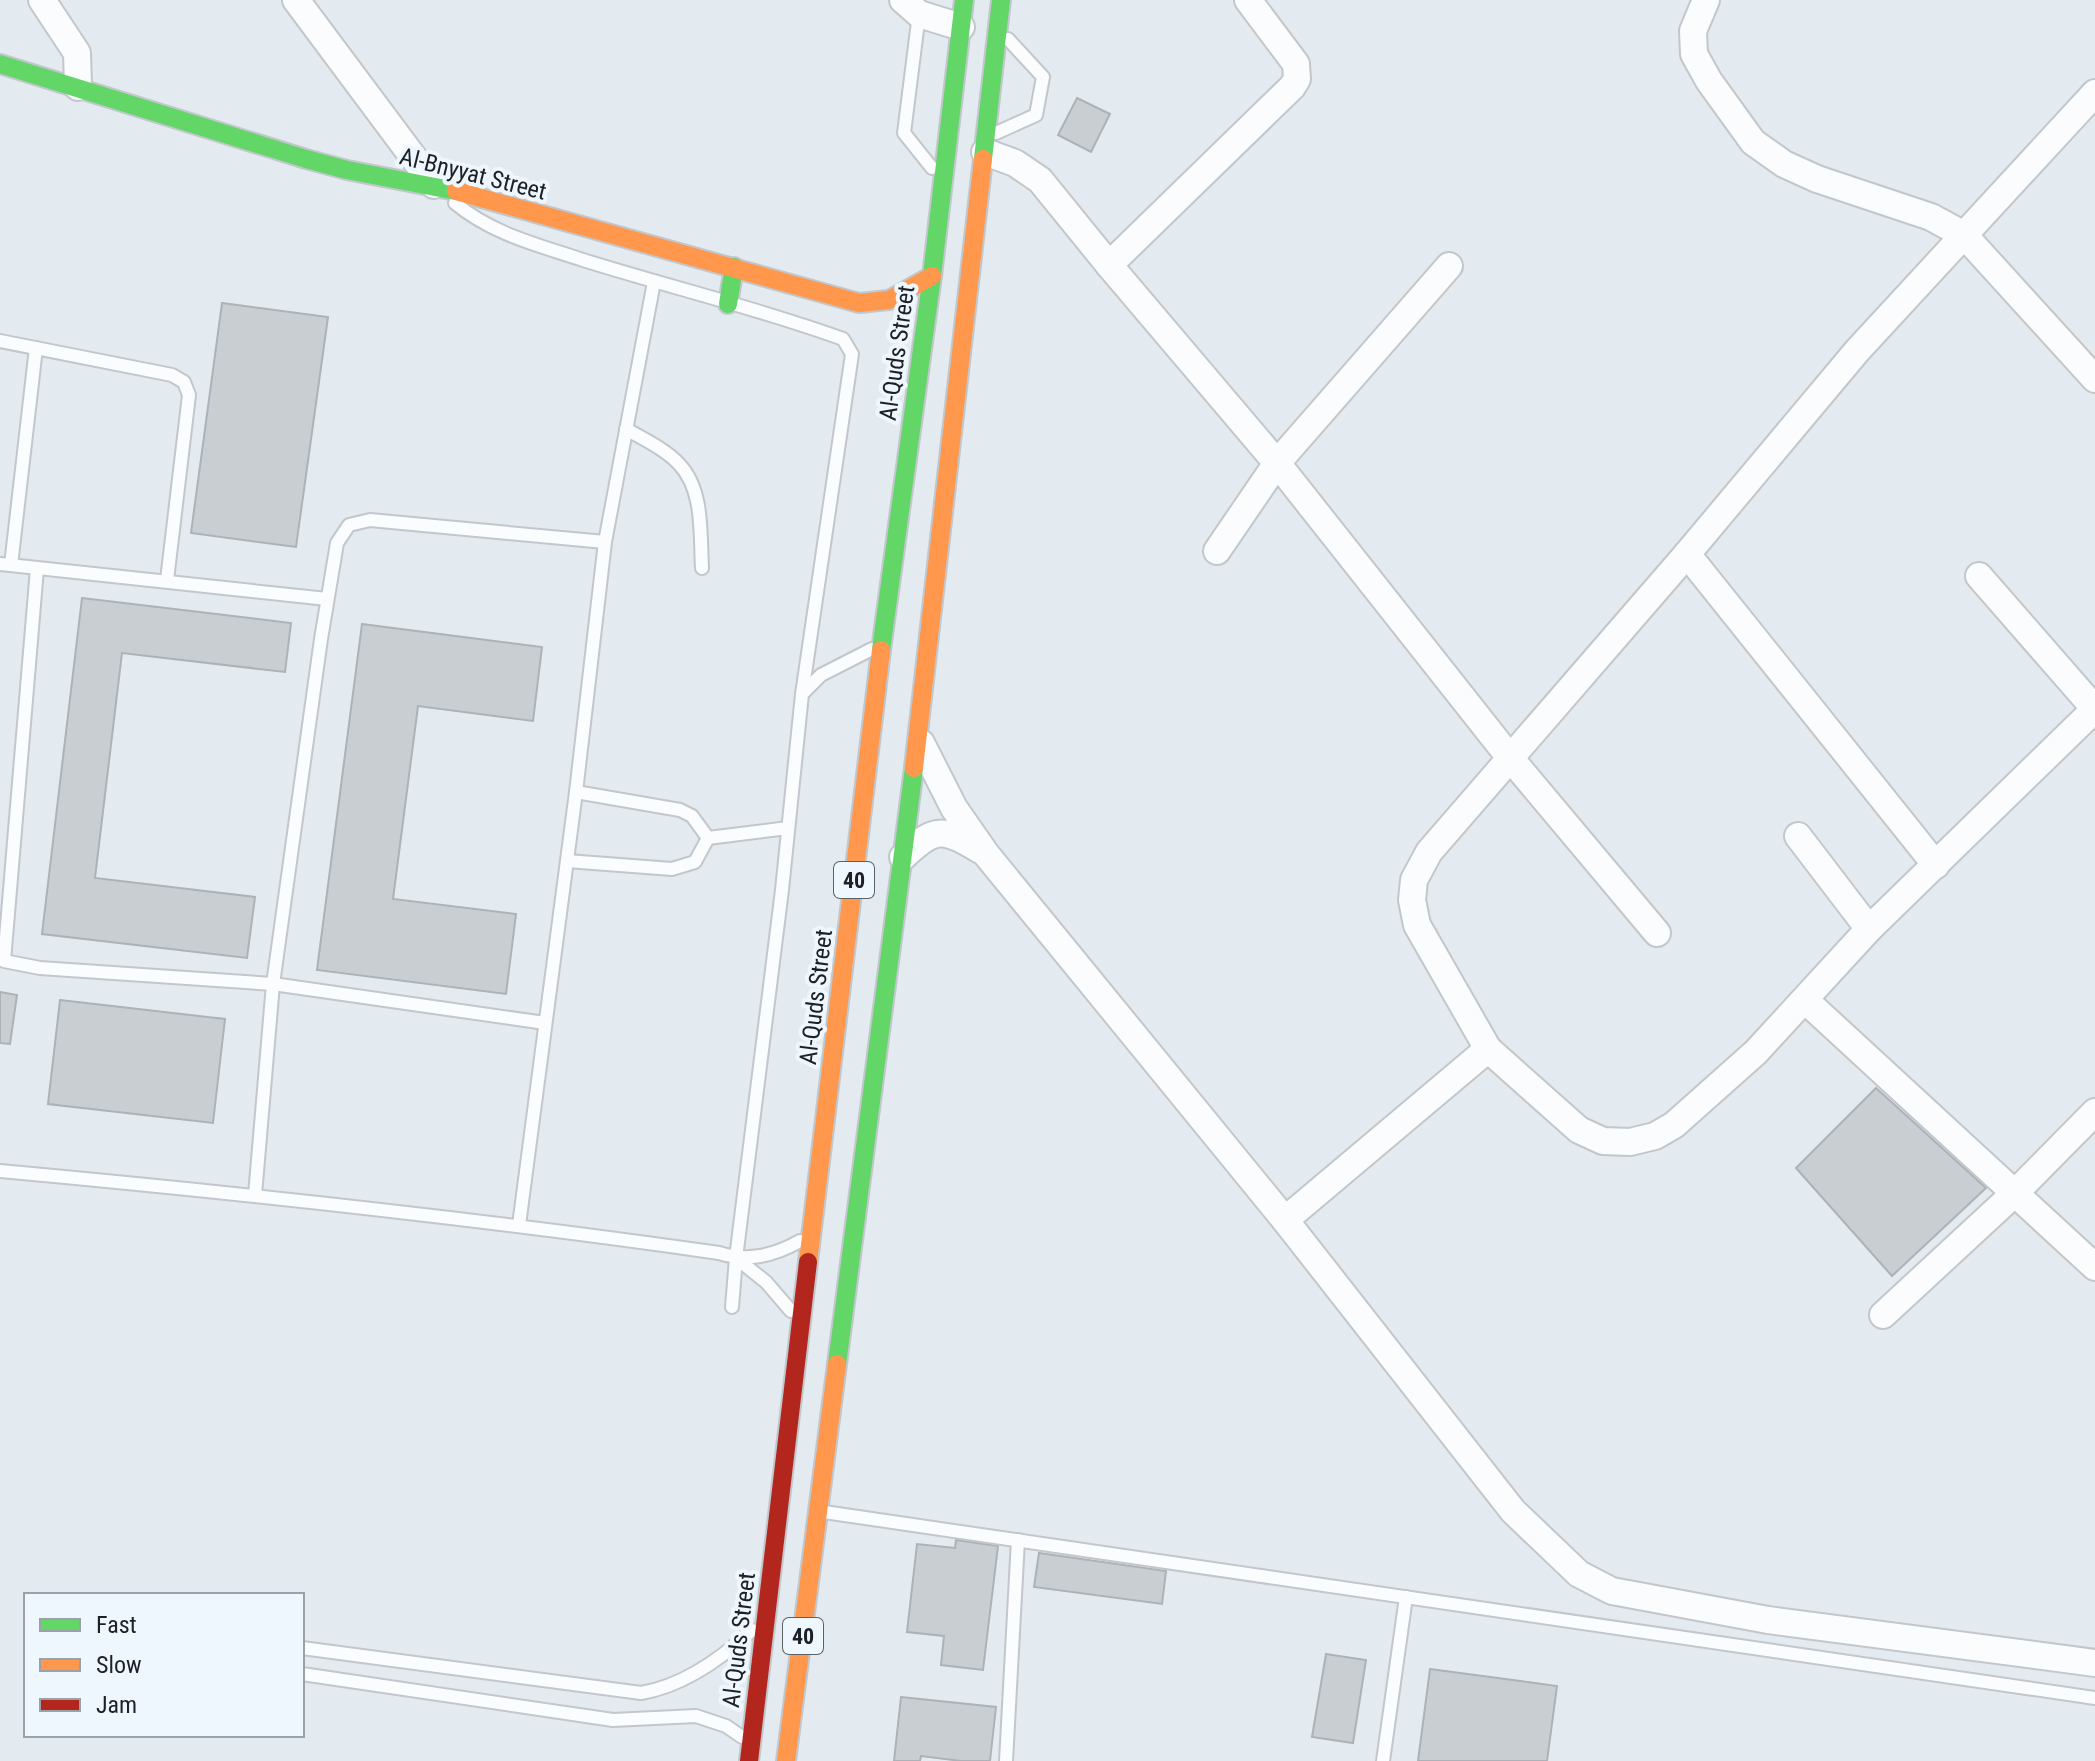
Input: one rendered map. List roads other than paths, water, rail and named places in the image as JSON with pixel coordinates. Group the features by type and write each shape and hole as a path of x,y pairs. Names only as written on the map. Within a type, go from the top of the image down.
{"main road":[{"name":"Al-Quds Street","path":"750,1753 882,644 932,276 964,0"},
{"name":"40","path":"786,1761 903,857 1001,0"},
{"path":"998,23 1023,0"},
{"name":"Al-Bnyyat Street","path":"0,64 306,159 347,170 434,185 859,303 889,302 932,276"},
{"path":"728,304 734,267"}],"street":[{"path":"42,0 77,53 78,87"},
{"path":"296,0 434,185"},
{"path":"1109,265 1297,79 1296,64 1248,0"},
{"path":"1706,0 1693,31 1694,54 1709,81 1753,142 1784,164 1817,179 1931,217 1964,235 2095,379"},
{"path":"911,7 961,27"},
{"path":"1979,576 2095,709 1869,929 1756,1052 1674,1125 1655,1136 1630,1142 1603,1141 1579,1130 1488,1049 1417,925 1412,900 1414,880 1429,852 1687,554 1857,351 2095,93"},
{"path":"985,145 1040,180 1277,463 1511,759 1657,933"},
{"path":"1217,551 1277,463 1449,266"},
{"path":"1687,554 1936,865"},
{"path":"918,734 941,785 986,854 1285,1220 1513,1511 1579,1574 1612,1591 1768,1620 2095,1663"},
{"path":"903,857 924,838 943,832 961,838 986,854"},
{"path":"1798,836 1869,929"},
{"path":"1805,1000 2095,1267"},
{"path":"1285,1220 1488,1049"},
{"path":"1883,1315 2016,1192 2095,1112"}],"lane":[{"path":"911,7 904,133 943,181"},
{"path":"985,145 1036,115 1043,77 998,23"},
{"path":"434,185 466,213 490,228 843,339 852,354 802,694 732,1307"},
{"path":"519,1225 576,792 605,542 654,282"},
{"path":"0,341 172,375 184,382 189,395 167,580"},
{"path":"36,348 5,564 327,599"},
{"path":"626,429 671,457 691,482 698,503 702,568"},
{"path":"255,1195 273,984 337,543 349,525 370,520 605,542"},
{"path":"37,569 2,961 40,968 273,984 545,1023"},
{"path":"802,694 821,675 882,644"},
{"path":"576,792 680,810 692,816 708,838"},
{"path":"708,838 788,828"},
{"path":"567,861 672,869 695,862 708,838"},
{"path":"0,1171 255,1195 519,1225 736,1258 777,1252 813,1231"},
{"path":"736,1258 779,1295 801,1325"},
{"path":"820,1511 2095,1698"},
{"path":"1006,1761 1018,1540"},
{"path":"1383,1761 1406,1597"},
{"path":"304,1648 641,1693 660,1690 698,1671 733,1646 766,1616"},
{"path":"304,1674 613,1720 696,1716 726,1726 750,1753"}]}
